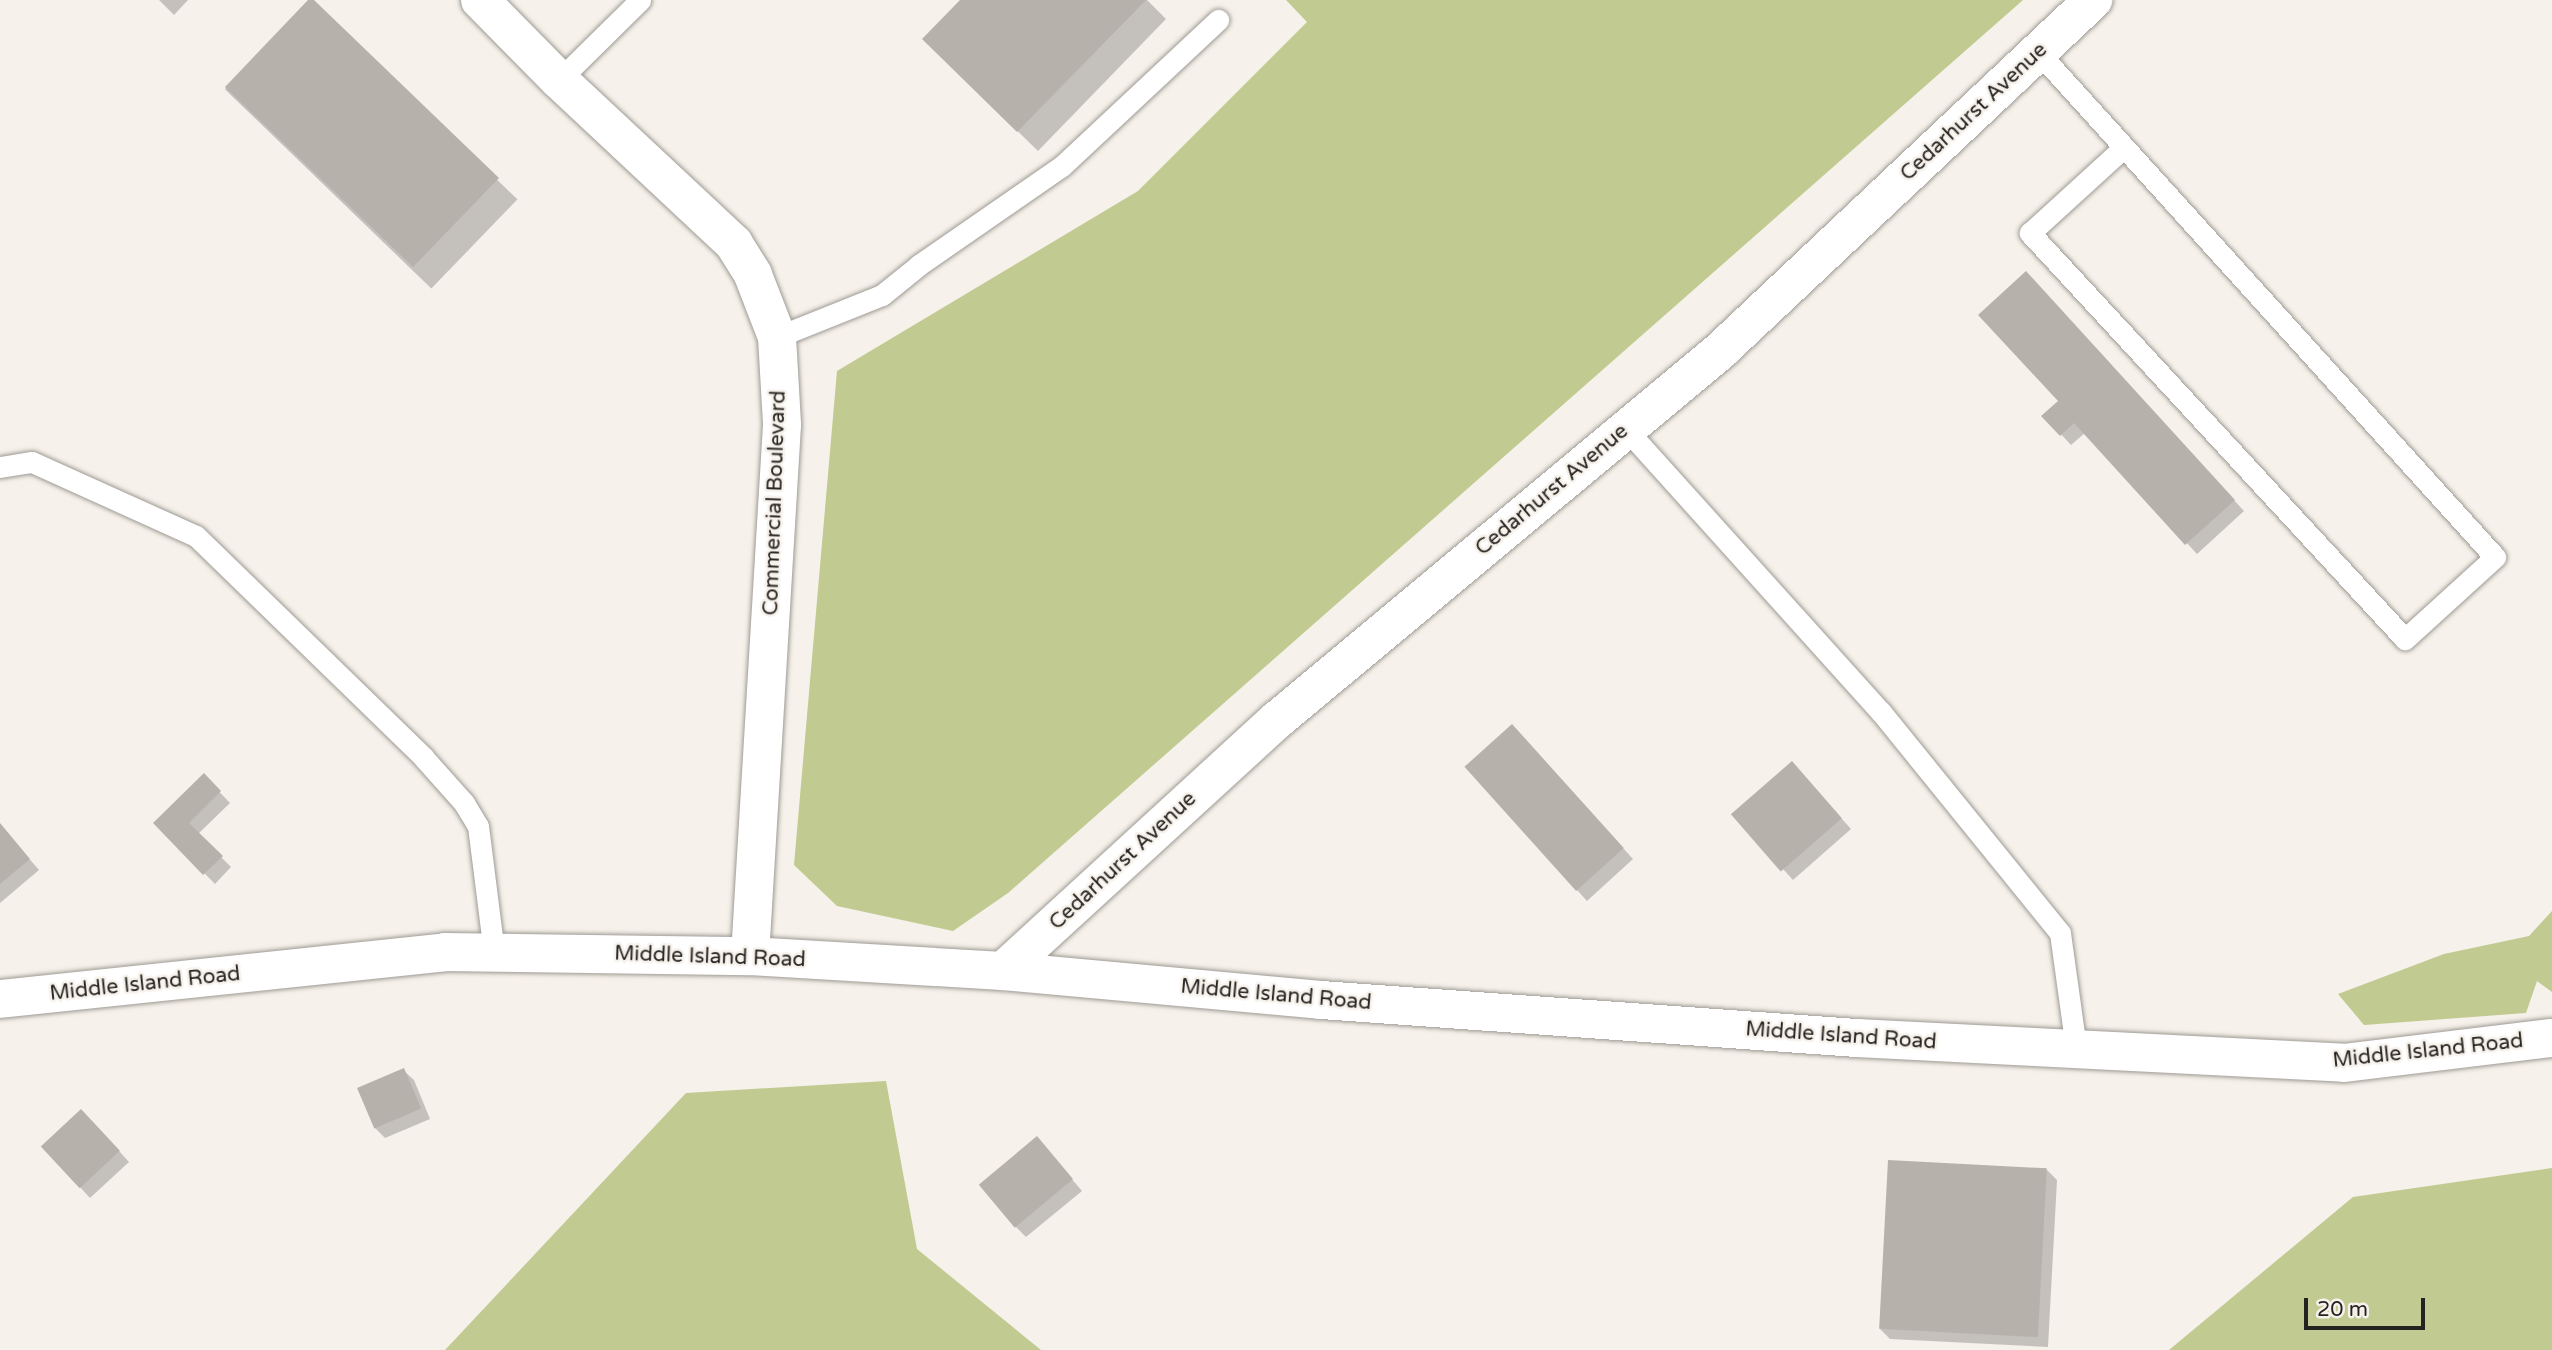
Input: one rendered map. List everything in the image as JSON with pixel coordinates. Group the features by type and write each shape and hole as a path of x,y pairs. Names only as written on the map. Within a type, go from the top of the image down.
{"street":[{"name":"Cedarhurst Avenue","path":"1003,971 1277,720 1719,352 2093,0"},
{"name":"Commercial Boulevard","path":"488,3 559,80 734,244 753,275 777,337 782,425 750,956"},
{"name":"Middle Island Road","path":"0,999 445,951 750,956 1003,971 1321,1000 1857,1038 2344,1063 2552,1038"}],"lane":[{"path":"559,80 640,0"},
{"path":"777,337 882,295 919,265 1062,166 1218,20"},
{"path":"2038,52 2495,557 2405,639 2030,233 2123,148"},
{"path":"1626,429 1881,712 2060,933 2076,1049"},
{"path":"0,467 32,462 196,536 423,757 464,803 478,826 494,952"}],"green space":[{"path":"1286,0 2023,0 1008,893 953,931 837,906 794,865 837,371 1138,191 1307,22"},
{"path":"2552,911 2552,992 2537,981 2526,1013 2364,1025 2338,994 2444,954 2529,936"},
{"path":"886,1081 917,1249 1041,1350 445,1350 686,1093"},
{"path":"2552,1168 2552,1350 2169,1350 2353,1197"}],"building":[{"path":"308,0 314,0 499,178 413,267 225,87"},
{"path":"960,0 1146,0 1017,132 922,39"},
{"path":"2026,271 2235,500 2185,545 2074,423 2060,436 2041,416 2058,401 1978,315"},
{"path":"1512,724 1624,848 1576,891 1464,767"},
{"path":"1792,761 1842,818 1781,871 1731,814"},
{"path":"204,773 221,791 189,823 223,856 203,875 153,823"},
{"path":"0,823 30,859 0,884"},
{"path":"404,1068 421,1109 374,1128 357,1088"},
{"path":"81,1109 120,1151 80,1188 41,1147"},
{"path":"1037,1136 1073,1179 1015,1228 979,1185"},
{"path":"1888,1160 2047,1168 2038,1337 1879,1329"}]}
